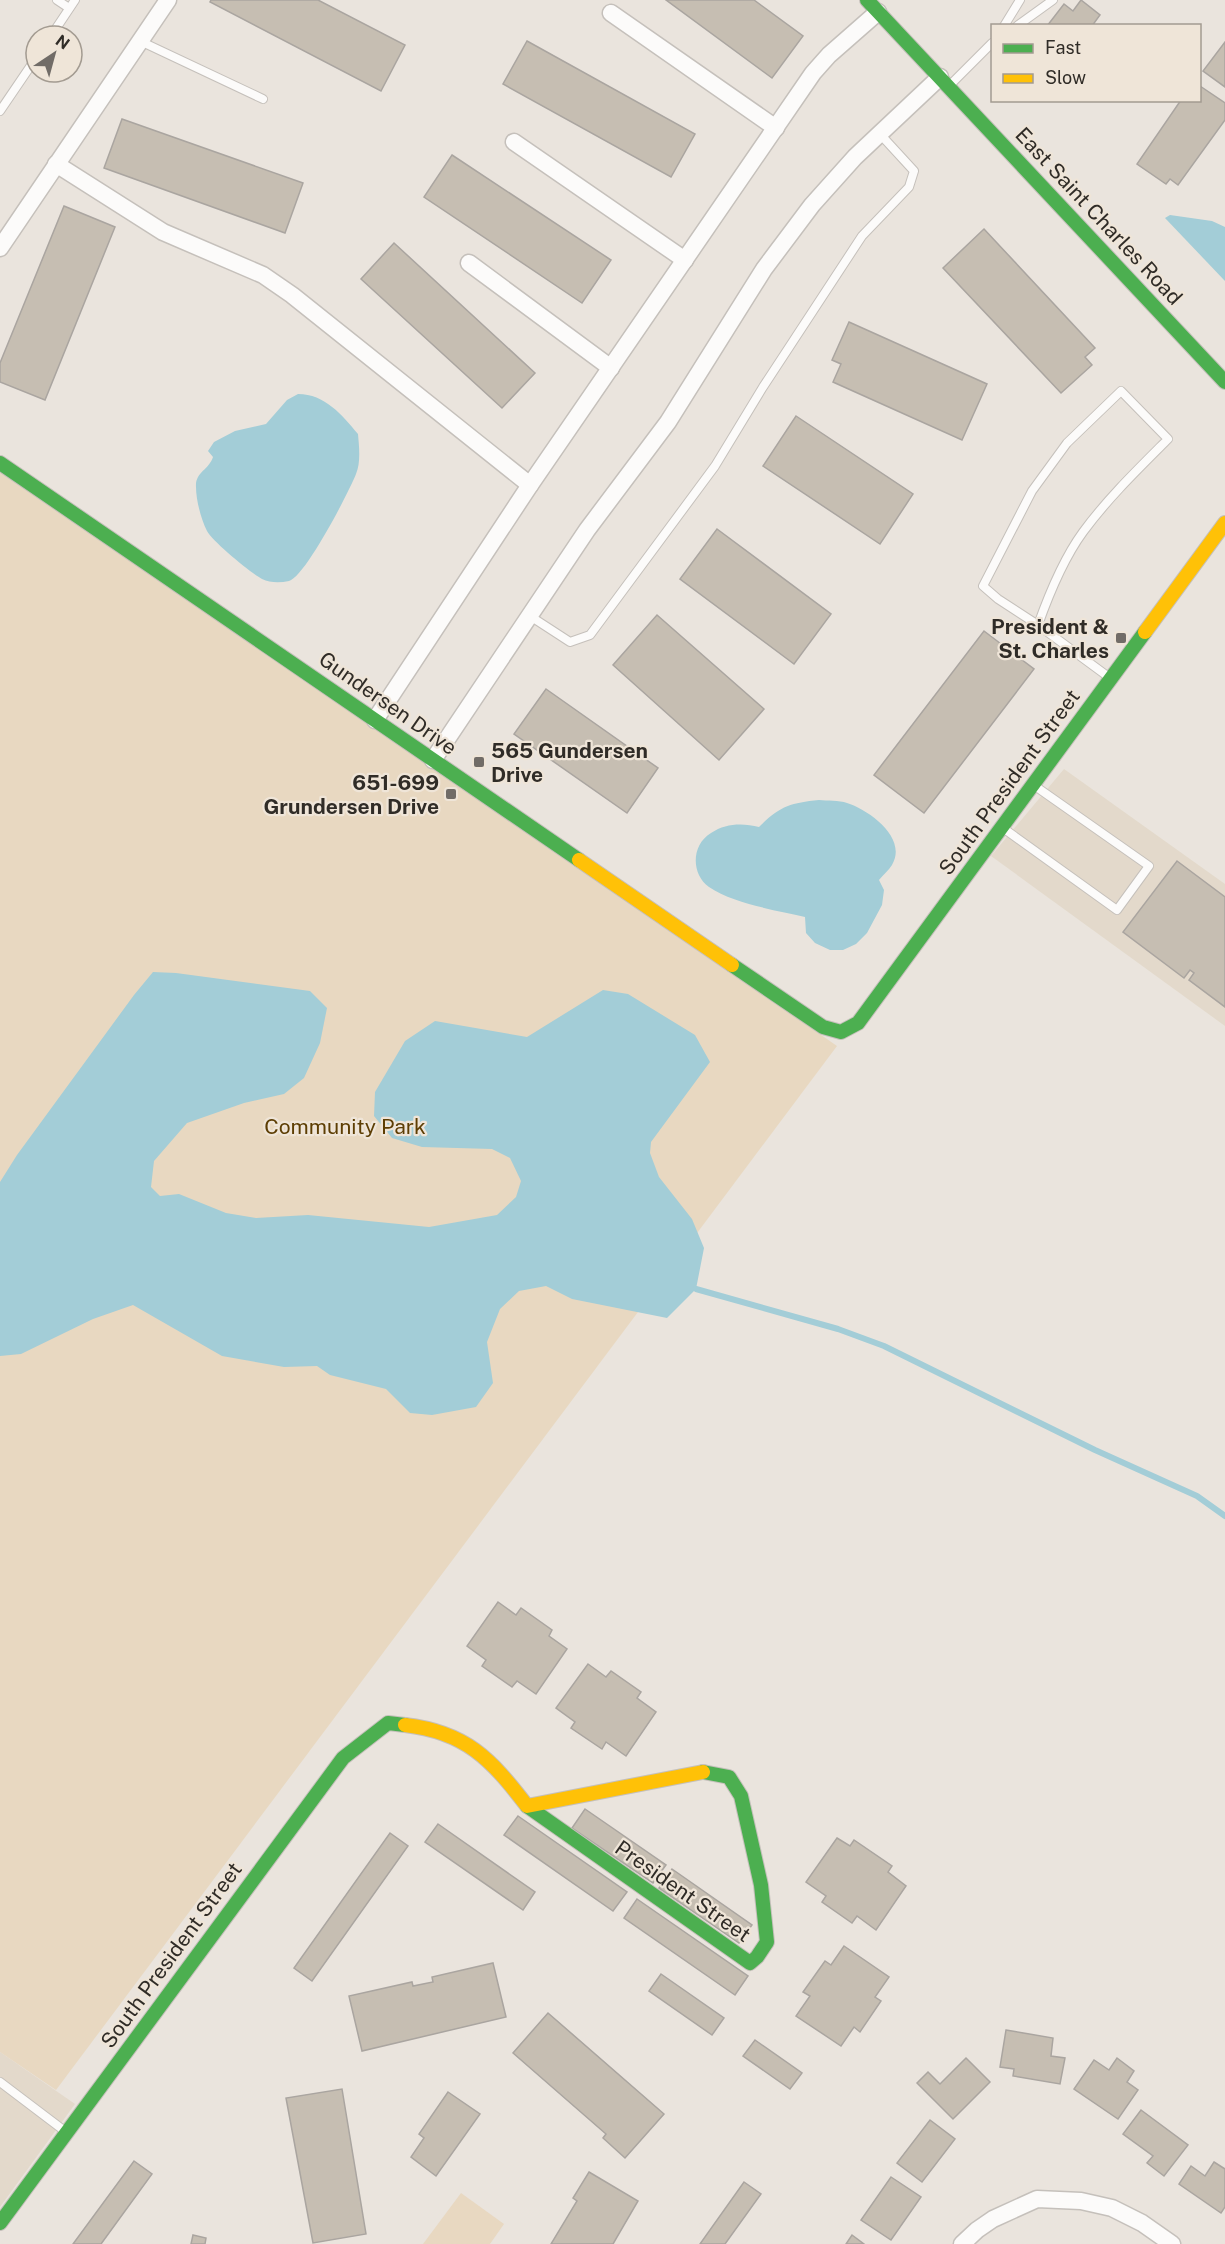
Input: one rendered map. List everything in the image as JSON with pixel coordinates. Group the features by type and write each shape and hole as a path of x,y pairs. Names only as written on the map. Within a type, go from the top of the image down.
{"street":[{"path":"0,248 168,0"},
{"path":"375,720 530,485 813,73 872,6"},
{"name":"East Saint Charles Road","path":"872,6 1225,382"},
{"path":"611,13 776,128"},
{"path":"433,760 587,530 668,422 764,269 812,205 855,157 944,82"},
{"path":"514,142 685,260"},
{"path":"56,164 163,232 264,275 530,485"},
{"path":"469,263 610,368"},
{"name":"Gundersen Drive","path":"0,463 824,1029 843,1032"},
{"name":"South President Street","path":"843,1032 854,1027 864,1017 1225,523"},
{"name":"South President Street","path":"0,2223 343,1758 388,1723"},
{"name":"President Street","path":"388,1723 439,1731 473,1747 500,1770 527,1806 750,1963 767,1942 761,1885 741,1796 729,1777 701,1772 527,1806"},
{"path":"962,2244 993,2219 1037,2199 1081,2201 1112,2208 1126,2214 1172,2244"}],"lane":[{"path":"57,0 69,8"},
{"path":"59,24 75,0"},
{"path":"1005,24 1020,0"},
{"path":"1020,24 1053,0"},
{"path":"140,41 263,99"},
{"path":"944,82 991,45"},
{"path":"0,111 24,76"},
{"path":"530,616 570,642 590,635 715,466 763,387 862,236 909,188 914,171 880,134"},
{"path":"1038,625 1049,594 1082,534 1122,484 1168,439 1121,391 1067,443 1032,491 983,586 998,599 1111,678"},
{"path":"1002,827 1117,910 1149,866 1033,785"},
{"path":"1,2086 67,2132"}],"shaded area":[{"path":"1064,769 1225,884 1225,1026 991,856"},
{"path":"0,2052 75,2104 0,2207"}],"green space":[{"name":"Community Park","path":"0,465 837,1046 56,2090 0,2052"},
{"path":"461,2193 504,2224 490,2244 423,2244"}],"water":[{"path":"1170,215 1212,221 1225,227 1225,281 1165,218"},
{"path":"298,394 308,395 325,402 352,427 358,434 359,464 352,484 336,515 305,565 289,581 272,582 250,571 207,531 199,509 196,482 213,457 208,451 214,442 235,431 266,424 287,400"},
{"path":"819,800 844,802 866,812 884,826 895,845 896,855 892,865 879,880 884,890 882,905 867,933 856,944 843,950 830,950 815,943 806,933 805,917 756,906 719,893 703,881 696,867 700,845 711,833 723,827 735,825 759,827 773,814 786,807"},
{"path":"153,972 310,991 327,1008 320,1043 304,1078 284,1094 244,1103 187,1123 154,1161 151,1187 160,1196 179,1194 226,1213 256,1218 308,1215 429,1227 497,1215 516,1197 521,1181 510,1158 492,1149 422,1147 392,1138 374,1116 375,1092 405,1041 435,1021 527,1037 603,990 628,994 695,1035 710,1062 651,1142 650,1153 659,1177 692,1219 704,1248 696,1289 667,1318 572,1299 546,1286 519,1291 500,1309 487,1342 493,1383 476,1407 432,1415 410,1413 386,1389 330,1375 317,1366 284,1367 222,1356 133,1305 93,1319 21,1354 0,1356 0,1182 17,1155"}],"building":[{"path":"211,0 318,0 405,45 381,91 210,2"},
{"path":"666,0 754,0 803,36 772,78"},
{"path":"1081,0 1100,15 1093,24 1049,24 1064,4 1073,11"},
{"path":"527,41 695,134 671,177 503,84"},
{"path":"1225,42 1225,87 1203,71"},
{"path":"1201,87 1225,103 1225,120 1178,185 1170,179 1166,184 1137,164 1180,102 1201,102"},
{"path":"122,119 303,183 285,233 104,168"},
{"path":"452,155 611,260 582,303 424,197"},
{"path":"64,206 115,227 45,400 0,382 0,363"},
{"path":"984,229 1095,348 1085,357 1092,365 1061,393 943,268"},
{"path":"394,243 535,373 502,408 361,279"},
{"path":"849,322 987,384 962,440 833,382 841,364 832,360"},
{"path":"796,416 913,494 880,544 763,466"},
{"path":"717,529 831,614 794,664 680,579"},
{"path":"657,615 764,709 719,760 613,665"},
{"path":"984,631 1034,669 924,813 874,775"},
{"path":"546,689 658,768 627,813 514,734"},
{"path":"1177,861 1225,897 1225,1007 1189,980 1194,973 1190,970 1184,978 1123,932"},
{"path":"498,1602 516,1615 521,1608 552,1630 549,1636 567,1649 536,1694 517,1681 512,1687 482,1666 486,1660 467,1646"},
{"path":"588,1664 606,1677 611,1671 641,1692 637,1698 656,1712 626,1756 606,1742 602,1749 571,1728 575,1722 556,1708"},
{"path":"585,1809 666,1865 653,1883 572,1828"},
{"path":"518,1816 627,1892 613,1911 504,1835"},
{"path":"438,1824 535,1892 523,1910 425,1842"},
{"path":"390,1833 408,1846 312,1981 294,1968"},
{"path":"837,1838 850,1846 854,1840 892,1866 888,1872 906,1886 876,1930 857,1916 852,1923 822,1902 826,1896 806,1882"},
{"path":"672,1869 752,1925 739,1943 659,1888"},
{"path":"637,1899 748,1976 735,1995 624,1918"},
{"path":"844,1946 889,1977 875,1997 881,2001 860,2032 854,2027 841,2046 796,2016 810,1996 803,1992 825,1961 831,1965"},
{"path":"493,1963 506,2017 362,2051 349,1996 412,1982 413,1986 433,1982 432,1977"},
{"path":"661,1974 724,2018 712,2035 649,1991"},
{"path":"548,2013 664,2114 625,2158 603,2138 606,2134 513,2053"},
{"path":"1006,2030 1053,2038 1051,2056 1065,2058 1060,2084 1013,2076 1014,2069 1000,2067"},
{"path":"755,2040 802,2073 790,2089 743,2056"},
{"path":"966,2058 990,2082 953,2119 917,2083 928,2072 940,2084"},
{"path":"1117,2058 1134,2071 1127,2082 1138,2090 1118,2119 1074,2089 1094,2060 1109,2070"},
{"path":"342,2089 366,2234 313,2243 286,2098"},
{"path":"448,2092 480,2114 436,2176 411,2157 424,2138 419,2134"},
{"path":"1141,2110 1188,2145 1164,2176 1147,2163 1153,2156 1123,2134"},
{"path":"930,2120 955,2139 922,2182 897,2163"},
{"path":"134,2161 152,2174 101,2244 73,2244"},
{"path":"1214,2162 1225,2169 1225,2207 1221,2213 1179,2184 1191,2166 1205,2176"},
{"path":"589,2172 638,2201 613,2244 551,2244 577,2201 573,2198"},
{"path":"891,2177 921,2197 891,2240 861,2220"},
{"path":"744,2182 761,2194 725,2244 700,2244"},
{"path":"193,2235 206,2238 205,2244 191,2244"},
{"path":"852,2235 864,2244 846,2244"}],"waterway":[{"path":"696,1289 838,1329 884,1346 1095,1450 1197,1496 1225,1516"}],"traffic: fast":[{"path":"867,0 1225,382"},
{"path":"0,463 579,860"},
{"path":"732,965 823,1027 841,1032 858,1023 1145,632"},
{"path":"0,2223 343,1758 388,1723 405,1725"},
{"path":"527,1806 750,1963 767,1942 761,1885 741,1796 729,1777 703,1772"}],"traffic: slow":[{"path":"1145,632 1225,523"},
{"path":"579,860 732,965"},
{"path":"405,1725 445,1734 475,1750 501,1774 527,1806 703,1772"}],"place":[{"name":"President & St. Charles","path":"1121,638"},
{"name":"565 Gundersen Drive","path":"479,762"},
{"name":"651-699 Grundersen Drive","path":"451,794"}]}
